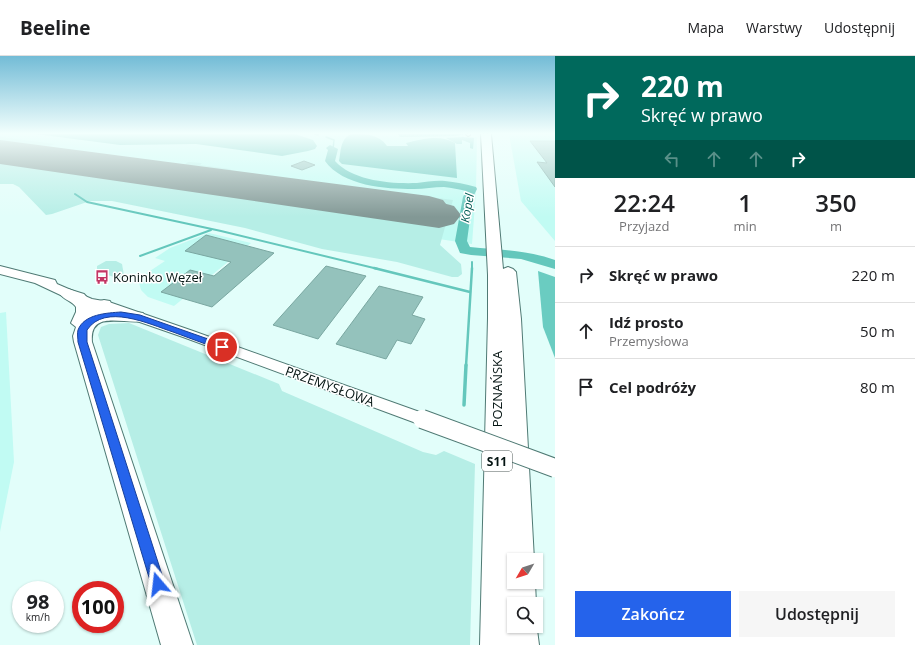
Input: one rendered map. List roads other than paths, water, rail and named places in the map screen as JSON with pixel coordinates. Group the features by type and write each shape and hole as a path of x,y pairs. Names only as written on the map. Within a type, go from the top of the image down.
{"highway":[{"name":"POZNAŃSKA","path":"489,161 500,251 512,319 520,553"},
{"name":"POZNAŃSKA","path":"495,161 500,251 497,318 509,597"},
{"path":"68,294 78,298 84,304 86,326 177,645"},
{"path":"86,326 104,311 104,305"},
{"path":"86,326 112,314 137,317"},
{"path":"489,645 507,608"},
{"name":"POZNAŃSKA","path":"496,645 507,610"},
{"path":"522,633 523,645"}],"street":[{"name":"PRZEMYSŁOWA","path":"0,270 41,282 54,284 95,298 104,305"},
{"name":"PRZEMYSŁOWA","path":"41,282 93,304 104,305 555,468"}],"waterway":[{"name":"Kopel","path":"330,161 336,168 355,178 381,184 404,186 444,184 472,189 468,197 461,241 465,250 513,254 538,259 555,265"},
{"path":"75,194 87,202 221,231 378,269"},
{"path":"140,256 211,230"},
{"path":"472,262 472,268"},
{"path":"374,268 378,269"},
{"path":"466,366 472,268"},
{"path":"378,269 470,292"},
{"path":"464,405 466,365"}],"place":[{"name":"Koninko Węzeł","path":"102,277"}]}
